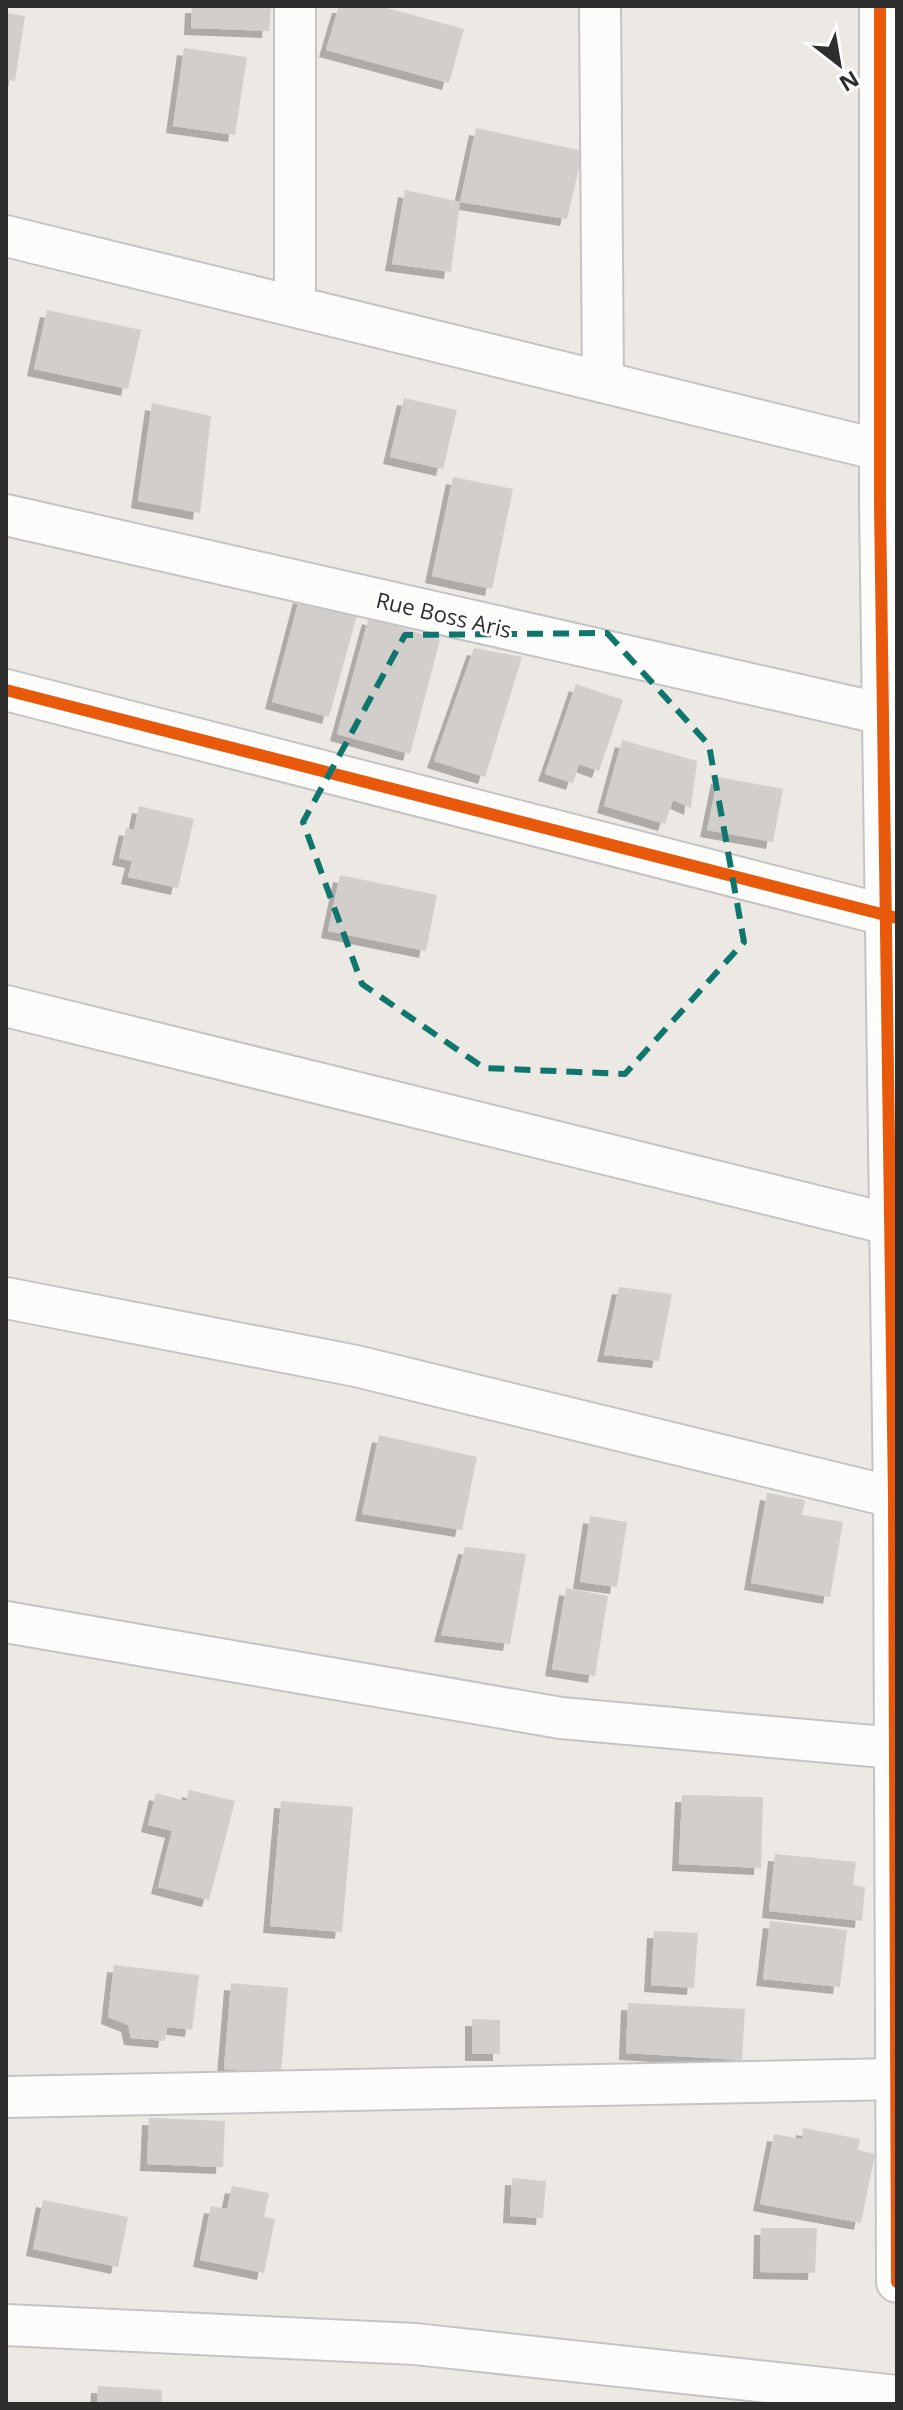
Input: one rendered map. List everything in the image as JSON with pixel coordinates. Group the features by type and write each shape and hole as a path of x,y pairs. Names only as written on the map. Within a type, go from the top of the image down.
{"street":[{"path":"295,6 295,306"},
{"path":"600,6 603,382"},
{"path":"880,6 888,398 880,450 883,714 892,916 897,2282"},
{"path":"6,236 880,450"},
{"name":"Rue Boss Aris","path":"6,515 883,714"},
{"path":"6,690 892,916"},
{"path":"6,1006 894,1224"},
{"path":"6,1298 356,1366 895,1498"},
{"path":"6,1622 561,1718 895,1748"},
{"path":"6,2097 896,2079"},
{"path":"6,2325 415,2344 897,2396"}],"highlighted area":[{"path":"607,633 709,745 744,942 625,1074 484,1068 362,984 303,822 405,635"}],"building":[{"path":"192,6 271,6 269,31 191,28"},
{"path":"339,6 380,6 464,29 449,83 326,50"},
{"path":"6,13 25,16 15,81 6,80"},
{"path":"184,48 247,57 235,135 173,126"},
{"path":"476,128 583,151 567,219 460,202"},
{"path":"405,190 460,202 451,272 392,264"},
{"path":"47,310 141,330 128,389 34,369"},
{"path":"404,398 457,410 443,469 390,457"},
{"path":"152,403 211,416 200,513 138,501"},
{"path":"453,477 513,489 492,589 432,576"},
{"path":"300,596 358,611 329,717 272,702"},
{"path":"369,617 440,640 410,754 337,734"},
{"path":"474,648 522,657 485,777 434,761"},
{"path":"576,684 623,700 599,771 579,764 573,783 545,774"},
{"path":"622,740 697,761 691,808 673,800 665,824 604,806"},
{"path":"718,777 783,789 773,842 707,830"},
{"path":"139,806 194,819 178,888 128,877 132,861 119,858 126,828 134,830"},
{"path":"340,875 437,895 426,951 328,931"},
{"path":"619,1287 672,1294 659,1361 604,1355"},
{"path":"379,1435 477,1457 462,1530 362,1514"},
{"path":"767,1493 805,1500 802,1515 843,1522 830,1597 751,1583"},
{"path":"590,1516 627,1522 617,1587 580,1582"},
{"path":"465,1547 526,1554 510,1644 441,1635"},
{"path":"566,1588 608,1596 595,1676 552,1669"},
{"path":"189,1790 235,1801 209,1900 158,1887 172,1831 148,1825 156,1793 186,1801"},
{"path":"682,1795 763,1797 761,1868 679,1864"},
{"path":"281,1801 353,1807 342,1932 270,1926"},
{"path":"775,1854 856,1862 853,1885 865,1887 862,1921 769,1911"},
{"path":"770,1921 847,1930 840,1987 763,1979"},
{"path":"654,1931 698,1933 694,1988 651,1985"},
{"path":"114,1965 199,1975 192,2030 167,2027 165,2041 131,2038 128,2025 108,2017"},
{"path":"231,1983 288,1988 281,2074 224,2069"},
{"path":"628,2003 745,2009 742,2060 626,2053"},
{"path":"472,2019 500,2020 500,2054 472,2054"},
{"path":"149,2118 225,2121 223,2167 147,2164"},
{"path":"803,2128 860,2139 858,2150 875,2154 861,2223 760,2204 774,2134 802,2139"},
{"path":"512,2178 546,2181 543,2218 510,2216"},
{"path":"232,2186 269,2193 264,2217 275,2219 264,2273 200,2260 211,2206 227,2209"},
{"path":"43,2200 128,2217 118,2267 33,2249"},
{"path":"761,2228 817,2228 815,2273 760,2272"},
{"path":"98,2386 162,2390 162,2404 97,2404"}],"cycle path":[{"path":"880,6 880,505 894,1498 897,2282"},
{"path":"6,690 897,918"}]}
